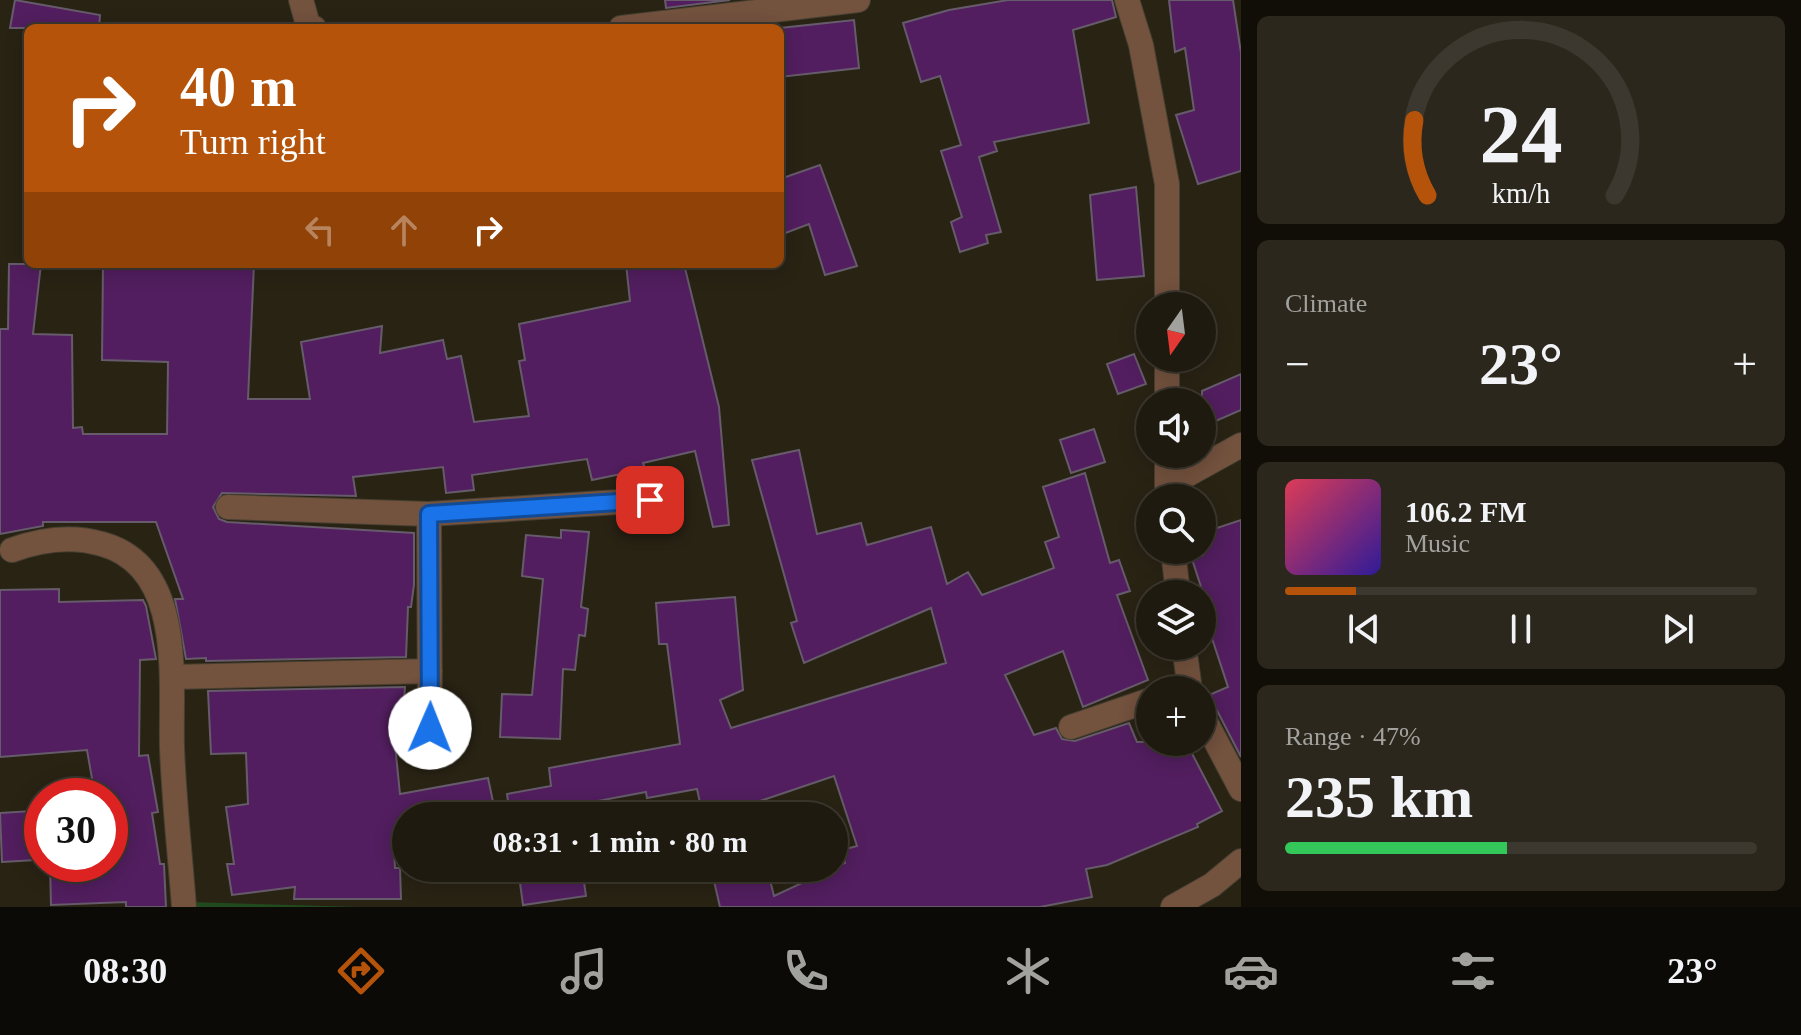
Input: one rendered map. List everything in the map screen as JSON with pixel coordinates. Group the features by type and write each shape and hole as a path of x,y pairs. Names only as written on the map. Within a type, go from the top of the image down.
{"street":[{"path":"301,0 308,24"},
{"path":"655,24 858,0"},
{"path":"1127,0 1141,45 1167,184 1167,292"},
{"path":"1180,484 1241,445"},
{"path":"228,507 429,514 650,500"},
{"path":"429,514 430,728"},
{"path":"12,550 62,538 90,540 114,547 137,561 153,583 165,618 173,677 174,784 184,907"},
{"path":"173,677 430,671"},
{"path":"1071,727 1136,705"},
{"path":"1216,742 1241,789"},
{"path":"1173,907 1212,885 1241,861"}],"green space":[{"path":"190,902 360,907 191,907"}],"building":[{"path":"15,0 100,15 99,24 24,24 24,28 10,28"},
{"path":"665,0 730,0 666,8"},
{"path":"1008,0 1112,0 1116,17 1073,30 1089,123 994,142 997,151 979,157 1001,232 986,235 988,243 960,252 951,222 962,217 941,151 961,145 940,76 921,82 903,23 949,10"},
{"path":"1169,0 1233,0 1241,53 1241,171 1198,184 1176,115 1194,110 1185,48 1175,52"},
{"path":"854,20 859,68 784,77 784,28"},
{"path":"820,165 857,266 825,275 809,224 784,233 784,178"},
{"path":"1136,187 1144,276 1097,280 1090,195"},
{"path":"9,264 41,268 33,334 72,335 73,428 82,427 83,434 167,434 168,362 102,360 103,268 254,268 248,399 310,399 301,342 382,326 380,353 443,340 447,359 461,356 474,422 529,416 519,361 525,360 519,324 630,301 626,268 685,268 719,407 729,525 713,527 695,451 643,463 645,469 592,480 587,459 472,475 474,490 446,493 443,467 353,477 356,496 222,493 213,507 219,519 227,522 414,533 414,585 411,607 408,607 406,657 186,659 175,599 183,599 156,522 43,522 43,526 0,534 0,329 8,329"},
{"path":"1134,354 1136,372 1141,372 1146,384 1118,394 1107,364"},
{"path":"1241,374 1241,410 1216,421 1216,388 1209,388"},
{"path":"1094,429 1105,462 1071,473 1060,440"},
{"path":"799,450 817,534 861,523 867,545 931,527 947,584 968,572 982,595 1054,568 1045,542 1059,537 1043,487 1085,473 1110,563 1119,560 1130,591 1117,595 1136,647 1136,660 1141,660 1147,676 1136,676 1136,685 1083,707 1063,651 1005,675 1034,735 1056,728 1062,739 1075,741 1129,723 1136,740 1136,756 1193,756 1222,811 1197,824 1198,827 1107,865 1086,869 1092,897 1040,907 720,907 714,882 770,882 774,896 804,882 848,882 848,848 857,846 848,819 848,802 843,802 834,776 755,802 700,802 697,789 647,798 646,792 592,802 508,802 507,794 551,786 549,768 680,744 667,644 659,644 656,603 735,597 743,690 720,700 731,728 946,663 931,608 804,663 791,623 797,621 752,460"},
{"path":"1241,520 1241,757 1216,709 1216,692 1228,687 1216,651 1216,580 1199,580 1194,564 1216,564 1216,528"},
{"path":"561,530 589,532 581,607 588,609 585,636 579,635 575,670 563,669 560,739 500,737 502,694 532,695 543,579 522,576 526,535 561,538"},
{"path":"59,589 59,602 143,600 156,659 140,660 139,756 148,755 158,812 152,813 160,864 164,864 166,907 126,907 126,902 51,905 50,882 128,882 128,778 92,778 87,750 0,757 0,590"},
{"path":"405,687 403,715 392,715 400,794 488,778 493,802 392,802 392,882 400,882 401,899 294,899 295,887 232,895 227,864 234,864 226,807 248,804 246,753 211,754 208,691"},
{"path":"24,812 24,861 2,862 0,813"},
{"path":"520,882 584,882 586,896 523,905"}],"route":[{"path":"430,728 429,514 650,500"}]}
